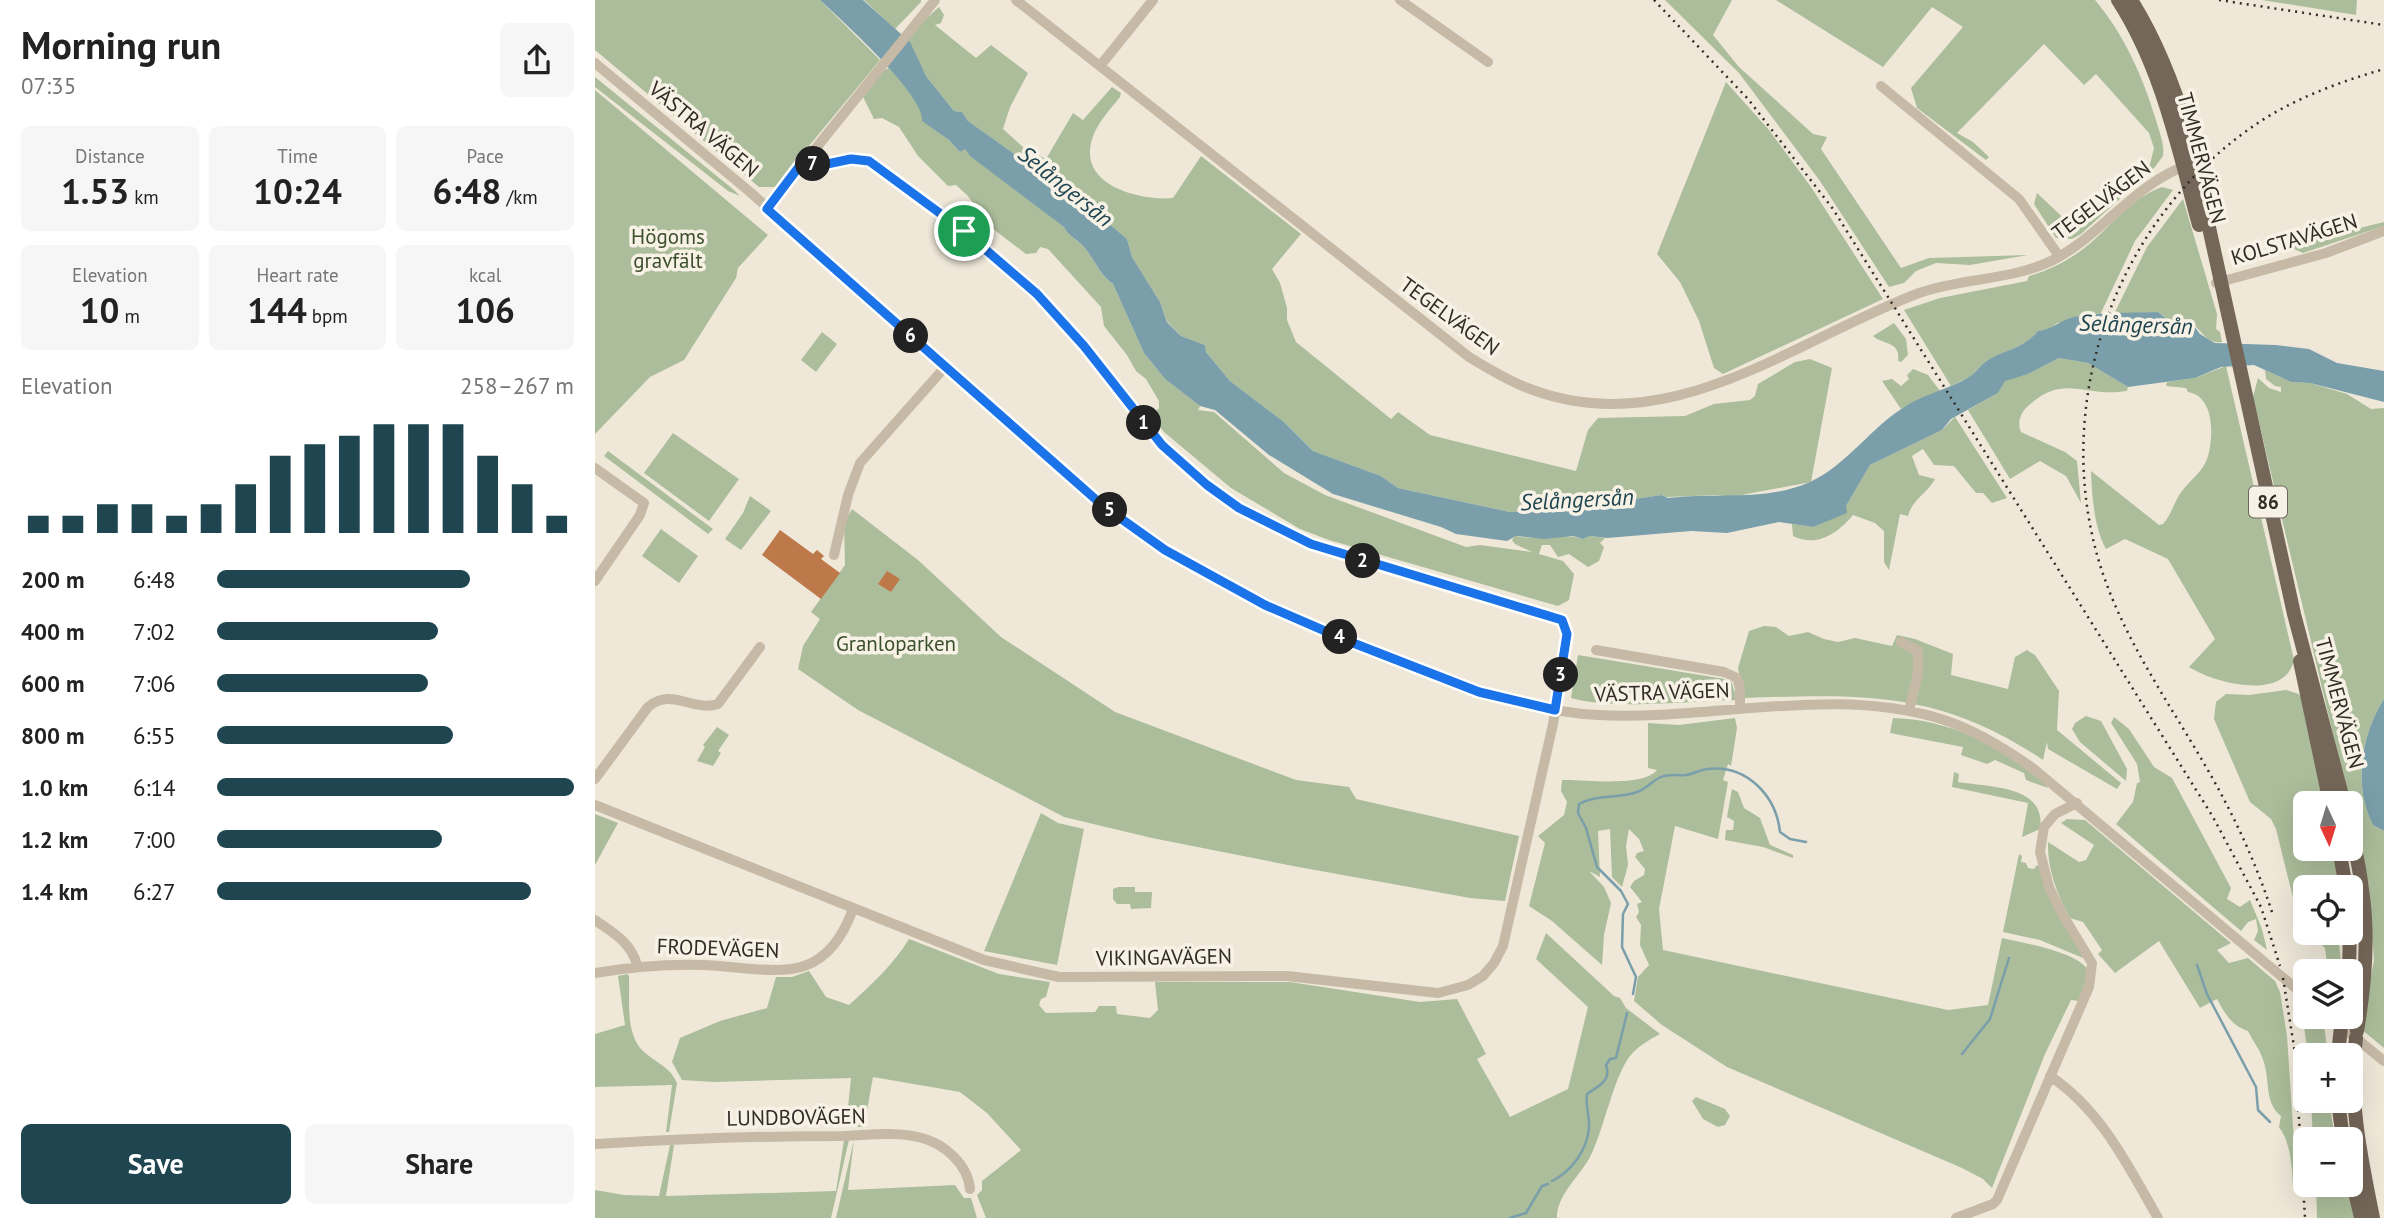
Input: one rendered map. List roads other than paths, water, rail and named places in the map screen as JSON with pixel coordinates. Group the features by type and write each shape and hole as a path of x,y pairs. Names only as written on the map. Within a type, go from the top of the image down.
{"main road":[{"name":"TIMMERVÄGEN","path":"2118,0 2139,35 2164,94 2188,164 2294,614 2341,791"},
{"name":"TIMMERVÄGEN","path":"2131,0 2147,26 2170,77 2188,132 2188,164"},
{"name":"TIMMERVÄGEN","path":"2294,614 2303,680 2327,791"},
{"path":"2358,861 2364,885 2368,934 2353,1090 2355,1118 2373,1218"},
{"path":"2356,1197 2361,1218"}],"street":[{"path":"767,209 935,0"},
{"name":"TEGELVÄGEN","path":"1016,0 1469,357 1526,388 1575,400 1614,404 1639,402 1713,387 1920,293 1946,285 2022,272 2059,256 2089,236 2124,203 2188,164"},
{"path":"1100,66 1153,0"},
{"path":"1400,0 1488,62"},
{"name":"VÄSTRA VÄGEN","path":"595,63 767,209 1102,505 1154,543 1200,570 1265,605 1441,678 1506,700 1555,710 1610,715 1848,705 1909,711 1942,719 2011,753 2077,803 2293,986"},
{"path":"1881,86 2019,199 2059,256"},
{"name":"VIKINGAVÄGEN","path":"595,805 984,960 1059,977 1287,976 1421,993 1450,992 1483,976 1495,963 1503,946 1555,710 1567,634 1562,620 1311,544 1239,508 1207,485 1162,445 1084,346 1037,294 964,231 869,161 851,159 814,164 804,160"},
{"name":"KOLSTAVÄGEN","path":"2218,283 2326,253 2384,232"},
{"path":"834,555 848,495 860,463 896,419 946,366"},
{"path":"595,468 644,503 640,515 595,582"},
{"path":"1901,642 1918,651 1918,673 1909,711"},
{"path":"595,779 656,700 677,698 703,707 718,704 760,647"},
{"path":"1596,650 1724,672 1737,678 1740,709"},
{"path":"1956,1218 1997,1200 2092,974 2088,953 2061,912 2049,887 2040,852 2044,827 2055,814 2077,803"},
{"name":"FRODEVÄGEN","path":"595,973 637,965 705,965 776,971 801,967 825,955 837,943 853,909"},
{"path":"595,920 626,942 637,965"},
{"path":"2350,1029 2384,1061"},
{"path":"2050,1076 2068,1088 2102,1125 2158,1218"},
{"name":"LUNDBOVÄGEN","path":"595,1144 811,1136 921,1137 951,1154 967,1175 970,1189"}],"water":[{"name":"Selångersån","path":"820,0 863,0 910,42 926,76 954,111 962,112 968,121 1092,209 1127,239 1132,257 1160,302 1167,322 1181,336 1205,345 1206,352 1230,381 1284,422 1313,451 1381,476 1398,488 1510,512 1597,508 1603,510 1620,501 1662,495 1668,498 1740,495 1793,488 1810,482 1836,466 1881,424 1906,406 1969,377 1988,360 2021,345 2038,331 2069,318 2095,314 2158,312 2170,322 2192,323 2200,334 2215,343 2309,349 2337,363 2384,371 2384,402 2310,383 2291,382 2254,365 2221,367 2195,378 2128,387 2088,363 2059,358 2028,374 2005,381 1998,393 1951,419 1942,430 1870,465 1846,506 1847,513 1813,527 1779,522 1727,533 1691,531 1607,538 1590,536 1583,539 1573,536 1544,539 1516,536 1507,541 1456,534 1333,494 1269,455 1215,410 1200,406 1165,379 1144,353 1113,284 1084,247 1064,227 970,156 965,149 960,152 949,140 922,121 920,109 897,77"},
{"path":"2384,699 2384,831 2373,825 2363,794 2362,761 2376,713"}],"waterway":[{"path":"1633,994 1636,977 1622,947 1623,914 1628,904 1621,891 1597,867 1586,828 1578,813 1579,804 1637,792 1666,776 1721,769 1746,777 1757,785 1772,806 1780,832 1790,839 1806,842"},
{"path":"1962,1054 1990,1019 2009,958"},
{"path":"2197,965 2207,994 2256,1087 2258,1110 2270,1122"},
{"path":"1552,1181 1572,1166 1582,1152 1589,1128 1587,1094 1606,1079 1606,1065 1610,1059 1616,1058 1627,1013"},
{"path":"1510,1218 1526,1213 1542,1186 1548,1184"}],"railway":[{"path":"1654,0 1748,99 1833,209 2213,817 2261,907 2280,966"},
{"path":"2219,0 2384,25"},
{"path":"2272,912 2231,812 2132,641 2101,568 2087,508 2083,448 2089,388 2103,329 2126,274 2157,222 2195,175 2241,135 2274,113 2328,88 2384,69"},
{"path":"2283,978 2295,1053 2305,1218"}],"park label":[{"name":"Högoms gravfält","path":"668,248"},
{"name":"Granloparken","path":"896,643"}]}
